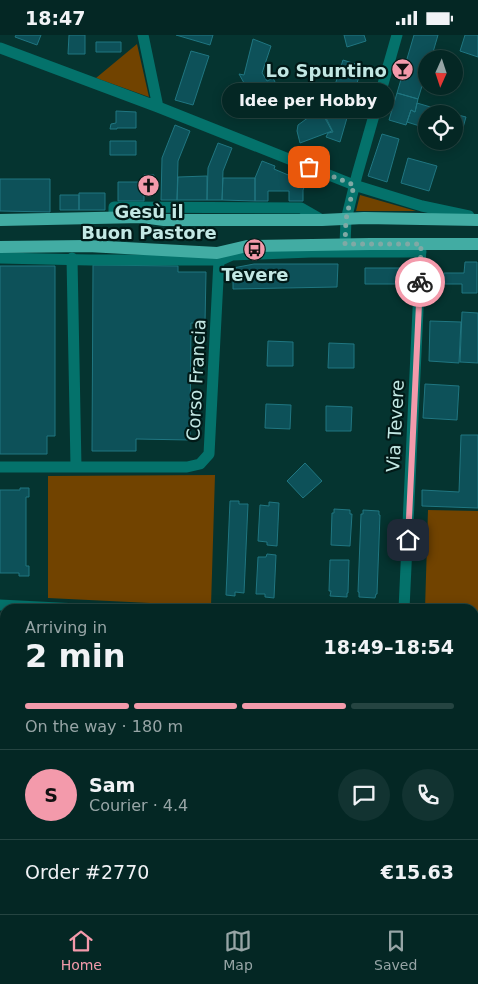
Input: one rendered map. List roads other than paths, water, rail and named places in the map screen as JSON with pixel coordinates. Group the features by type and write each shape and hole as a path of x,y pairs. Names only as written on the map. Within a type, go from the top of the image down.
{"main road":[{"path":"0,220 142,217 164,220 322,220 422,212 478,219"},
{"path":"0,247 88,246 217,253 247,246 345,244 421,248 478,244"}],"street":[{"path":"143,35 158,107"},
{"path":"345,244 346,219 354,185 397,35"},
{"path":"0,48 158,107 422,212"},
{"path":"0,257 100,260 219,260 232,255 421,248"},
{"name":"Via Tevere","path":"404,604 421,248"},
{"path":"72,258 76,467"},
{"name":"Corso Francia","path":"0,467 187,467 200,463 209,454 219,260"}],"place":[{"name":"Lo Spuntino","path":"403,70"},
{"name":"Idee per Hobby","path":"309,167"},
{"name":"Gesù il Buon Pastore","path":"149,186"},
{"name":"Tevere","path":"255,249"}]}
